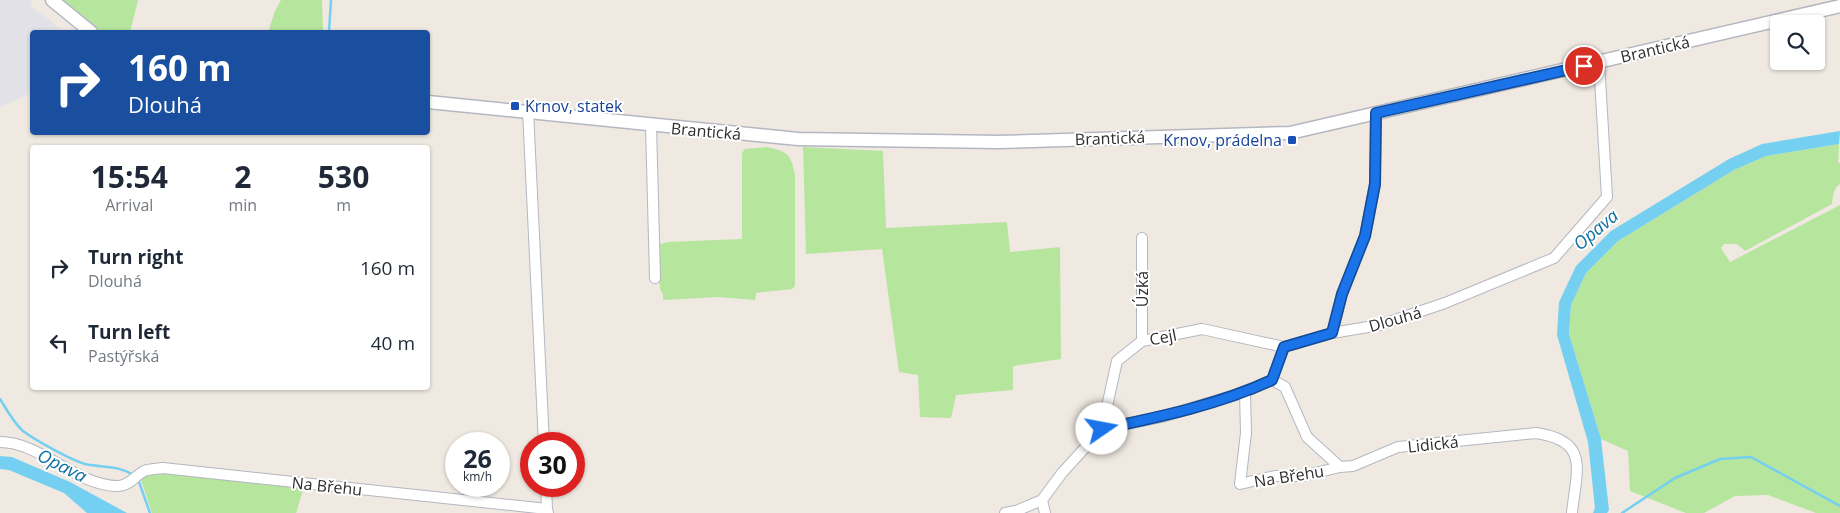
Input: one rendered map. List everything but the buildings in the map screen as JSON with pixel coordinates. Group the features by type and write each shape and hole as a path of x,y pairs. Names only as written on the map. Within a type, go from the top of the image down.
{"street":[{"path":"52,0 89,30"},
{"name":"Brantická","path":"430,102 650,126 798,139 998,142 1290,133 1840,6"},
{"name":"Dlouhá","path":"1284,347 1332,333 1380,325 1445,303 1554,258 1607,197 1599,62"},
{"path":"528,112 543,432"},
{"path":"1332,333 1342,294 1365,236 1375,184 1376,113"},
{"path":"650,126 655,278"},
{"name":"Úzká","path":"1142,238 1142,341"},
{"name":"Cejl","path":"1102,429 1117,361 1142,341 1202,329 1284,347"},
{"path":"1005,513 1016,511 1042,500 1062,474 1102,429 1165,416 1245,392 1272,380 1284,347"},
{"path":"1272,380 1285,387 1307,437 1340,467"},
{"name":"Na Břehu","path":"1245,392 1246,433 1240,484 1275,476 1303,476 1340,467"},
{"name":"Lidická","path":"1340,467 1353,466 1398,447 1536,433 1552,435 1568,442 1578,460 1572,513"},
{"name":"Na Břehu","path":"0,442 26,448 85,477 119,486 145,471 163,468 548,511"},
{"path":"547,497 548,511"},
{"path":"1042,500 1045,513"}],"shaded area":[{"path":"0,0 32,0 31,6 61,30 30,30 30,94 0,107"}],"green space":[{"path":"60,0 138,0 130,30 97,30"},
{"path":"281,0 322,0 323,30 269,30"},
{"path":"1839,144 1840,184 1833,195 1832,204 1745,251 1737,244 1724,244 1721,248 1730,262 1840,205 1840,513 1816,513 1768,495 1735,496 1704,513 1686,513 1630,491 1628,451 1601,439 1569,334 1571,305 1586,273 1618,241 1734,170 1766,156"},
{"path":"767,147 780,151 790,158 795,175 795,286 792,289 756,293 755,300 718,297 663,300 663,294 660,289 657,245 668,242 742,239 742,153 745,149"},
{"path":"803,147 883,151 886,228 1007,222 1010,252 1060,247 1061,359 1013,366 1013,390 956,395 951,418 920,417 918,375 899,372 882,249 806,254"},
{"path":"161,471 304,487 296,513 152,513 140,477"}],"water":[{"path":"1840,131 1839,144 1766,156 1734,170 1618,241 1586,273 1571,305 1569,334 1601,439 1609,510 1607,513 1593,513 1595,508 1588,442 1557,335 1559,302 1576,266 1611,231 1729,159 1762,144"},
{"path":"0,456 12,457 70,482 127,513 87,513 64,493 9,470 0,469"}],"waterway":[{"path":"329,30 331,0"},
{"name":"Opava","path":"0,399 19,427 44,444 85,464 116,468 134,475"},
{"path":"1622,513 1675,478 1720,459 1751,457 1840,506"},
{"path":"138,479 150,513"}],"place":[{"name":"Krnov, statek","path":"515,106"},
{"name":"Krnov, prádelna","path":"1292,140"}],"route":[{"path":"1102,429 1165,416 1245,392 1272,380 1284,347 1332,333 1342,294 1365,236 1375,184 1376,113 1584,66"}]}
